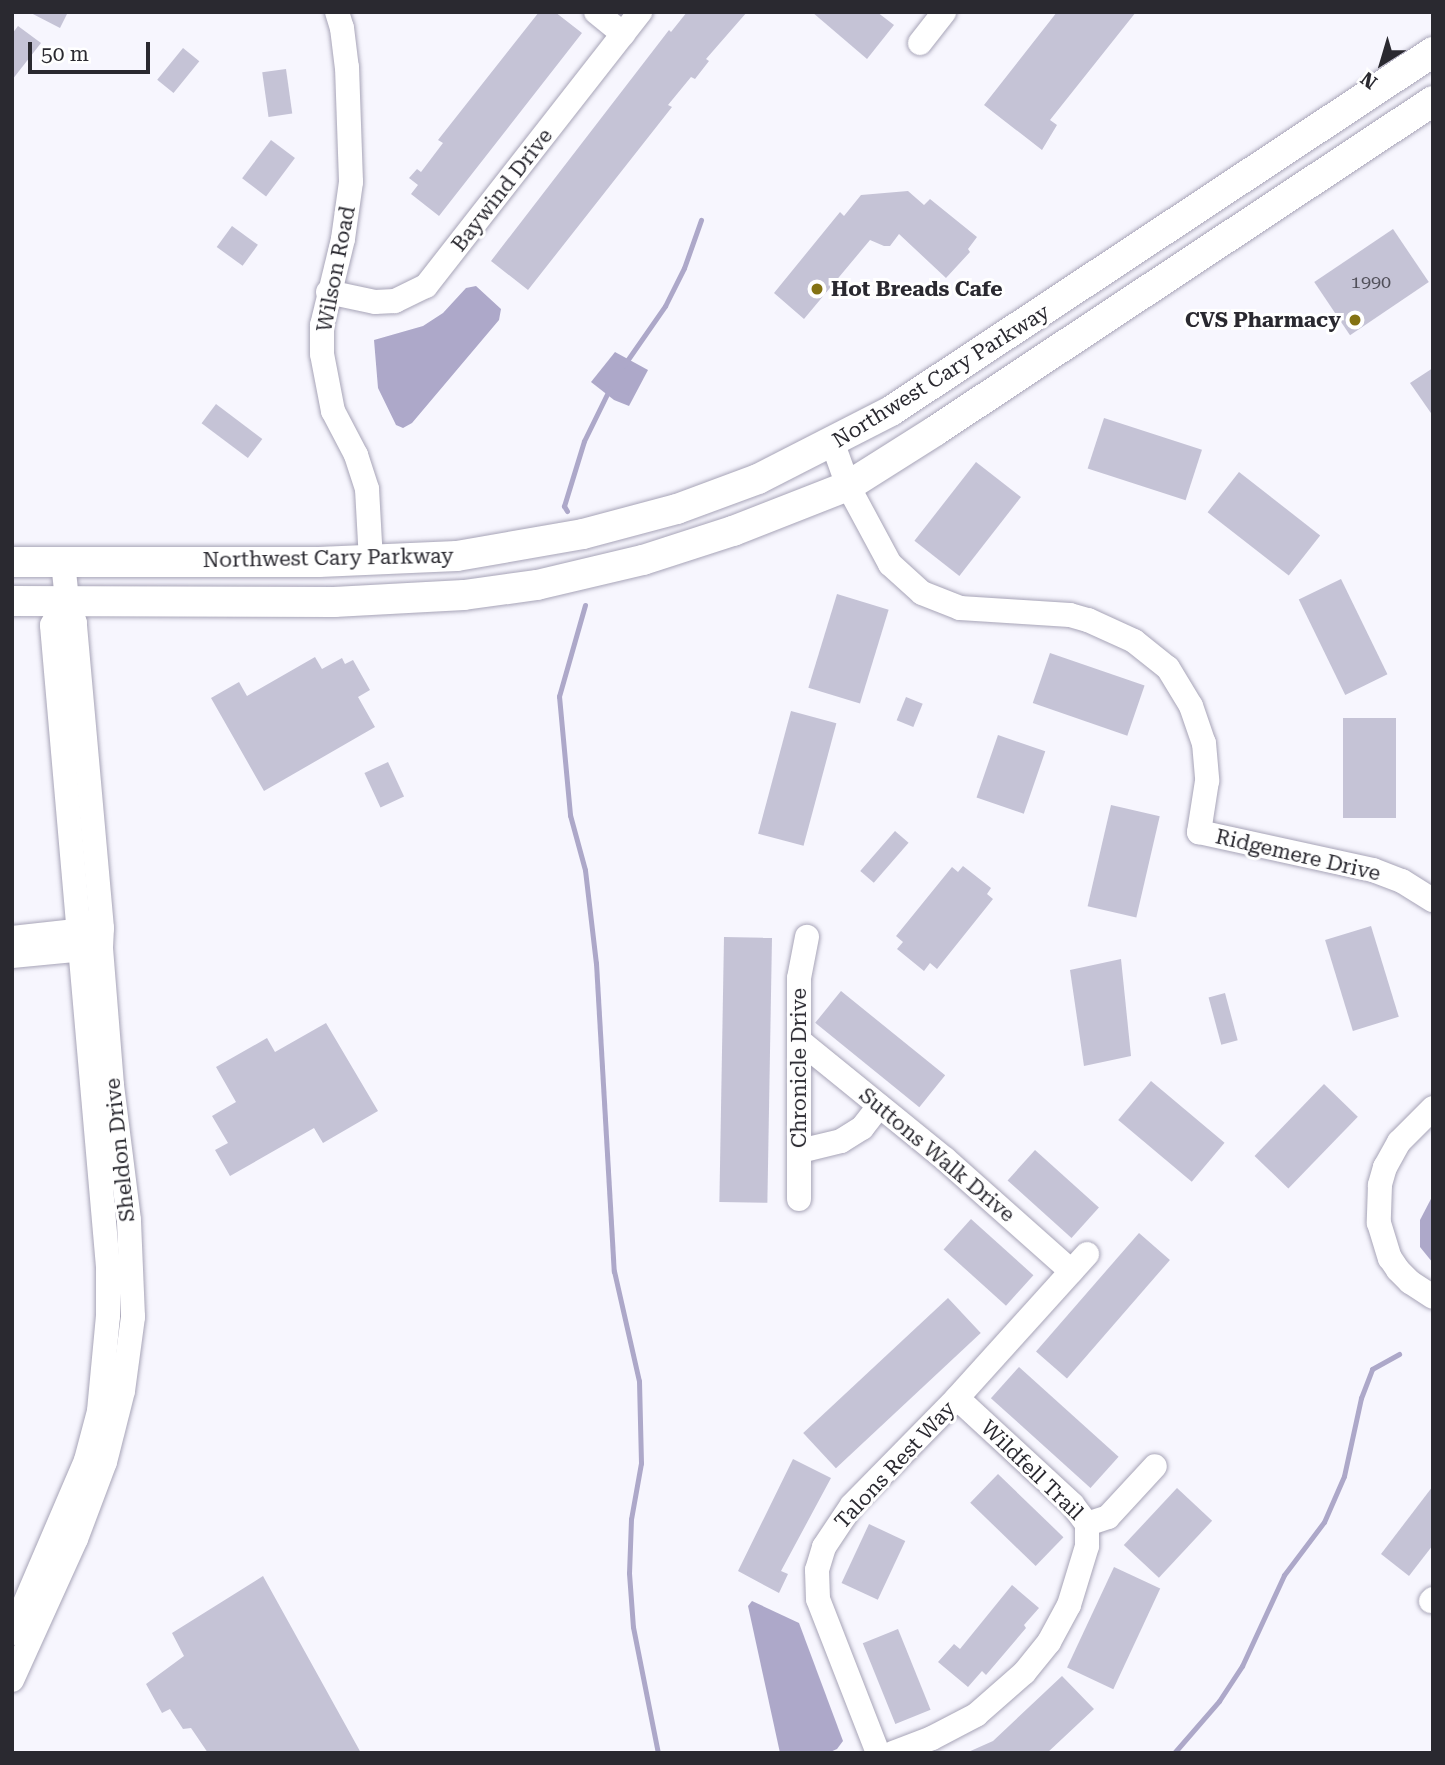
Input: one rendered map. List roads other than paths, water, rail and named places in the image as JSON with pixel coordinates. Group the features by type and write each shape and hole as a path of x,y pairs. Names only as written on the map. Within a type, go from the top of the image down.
{"main road":[{"name":"Northwest Cary Parkway","path":"12,562 371,561 457,556 595,531 677,509 758,480 833,444 891,411 1433,52"},
{"name":"Northwest Cary Parkway","path":"12,601 334,602 464,594 537,585 643,560 733,531 848,486 1433,102"}],"street":[{"name":"Wilson Road","path":"337,12 347,67 351,182 343,239 322,325 325,381 333,411 356,455 367,489 371,561"},
{"path":"596,12 623,34"},
{"name":"Baywind Drive","path":"328,292 375,302 395,301 426,286 640,12"},
{"path":"920,43 937,15"},
{"path":"833,444 848,486"},
{"name":"Ridgemere Drive","path":"848,486 890,564 922,593 960,608 1070,615 1088,620 1134,641 1168,668 1191,706 1204,743 1207,780 1199,832 1373,870 1402,881 1433,900"},
{"name":"Sheldon Drive","path":"12,1633 32,1581 76,1539 105,1462 123,1391 134,1317 129,1220 90,939 75,623 67,600 63,562"},
{"name":"Chronicle Drive","path":"799,1199 799,978 807,937"},
{"path":"12,938 90,939"},
{"path":"12,956 90,939"},
{"name":"Suttons Walk Drive","path":"801,1042 1079,1262"},
{"path":"800,1152 841,1141 862,1128 879,1106"},
{"path":"1433,1108 1399,1142 1385,1167 1380,1185 1378,1223 1390,1258 1398,1269 1409,1282 1433,1297"},
{"name":"Talons Rest Way","path":"878,1753 818,1599 817,1570 824,1547 852,1505 957,1398 1079,1262"},
{"name":"Wildfell Trail","path":"892,1753 932,1738 975,1715 996,1700 1031,1665 1058,1626 1073,1595 1087,1546 1087,1524 1056,1488 957,1398"},
{"path":"1087,1524 1108,1517 1155,1466"},
{"name":"Sheldon Drive","path":"12,1680 32,1581"}],"waterway":[{"path":"624,365 665,306 684,268 701,220"},
{"path":"567,511 564,506 584,441 610,388"},
{"path":"585,605 559,696 570,815 585,870 596,963 614,1271 639,1381 641,1463 631,1519 629,1573 633,1627 658,1753"},
{"path":"1174,1753 1219,1701 1242,1666 1284,1575 1324,1522 1344,1476 1361,1398 1372,1369 1399,1354"}],"place":[{"name":"Hot Breads Cafe","path":"817,289"},
{"name":"CVS Pharmacy","path":"1355,320"}]}
